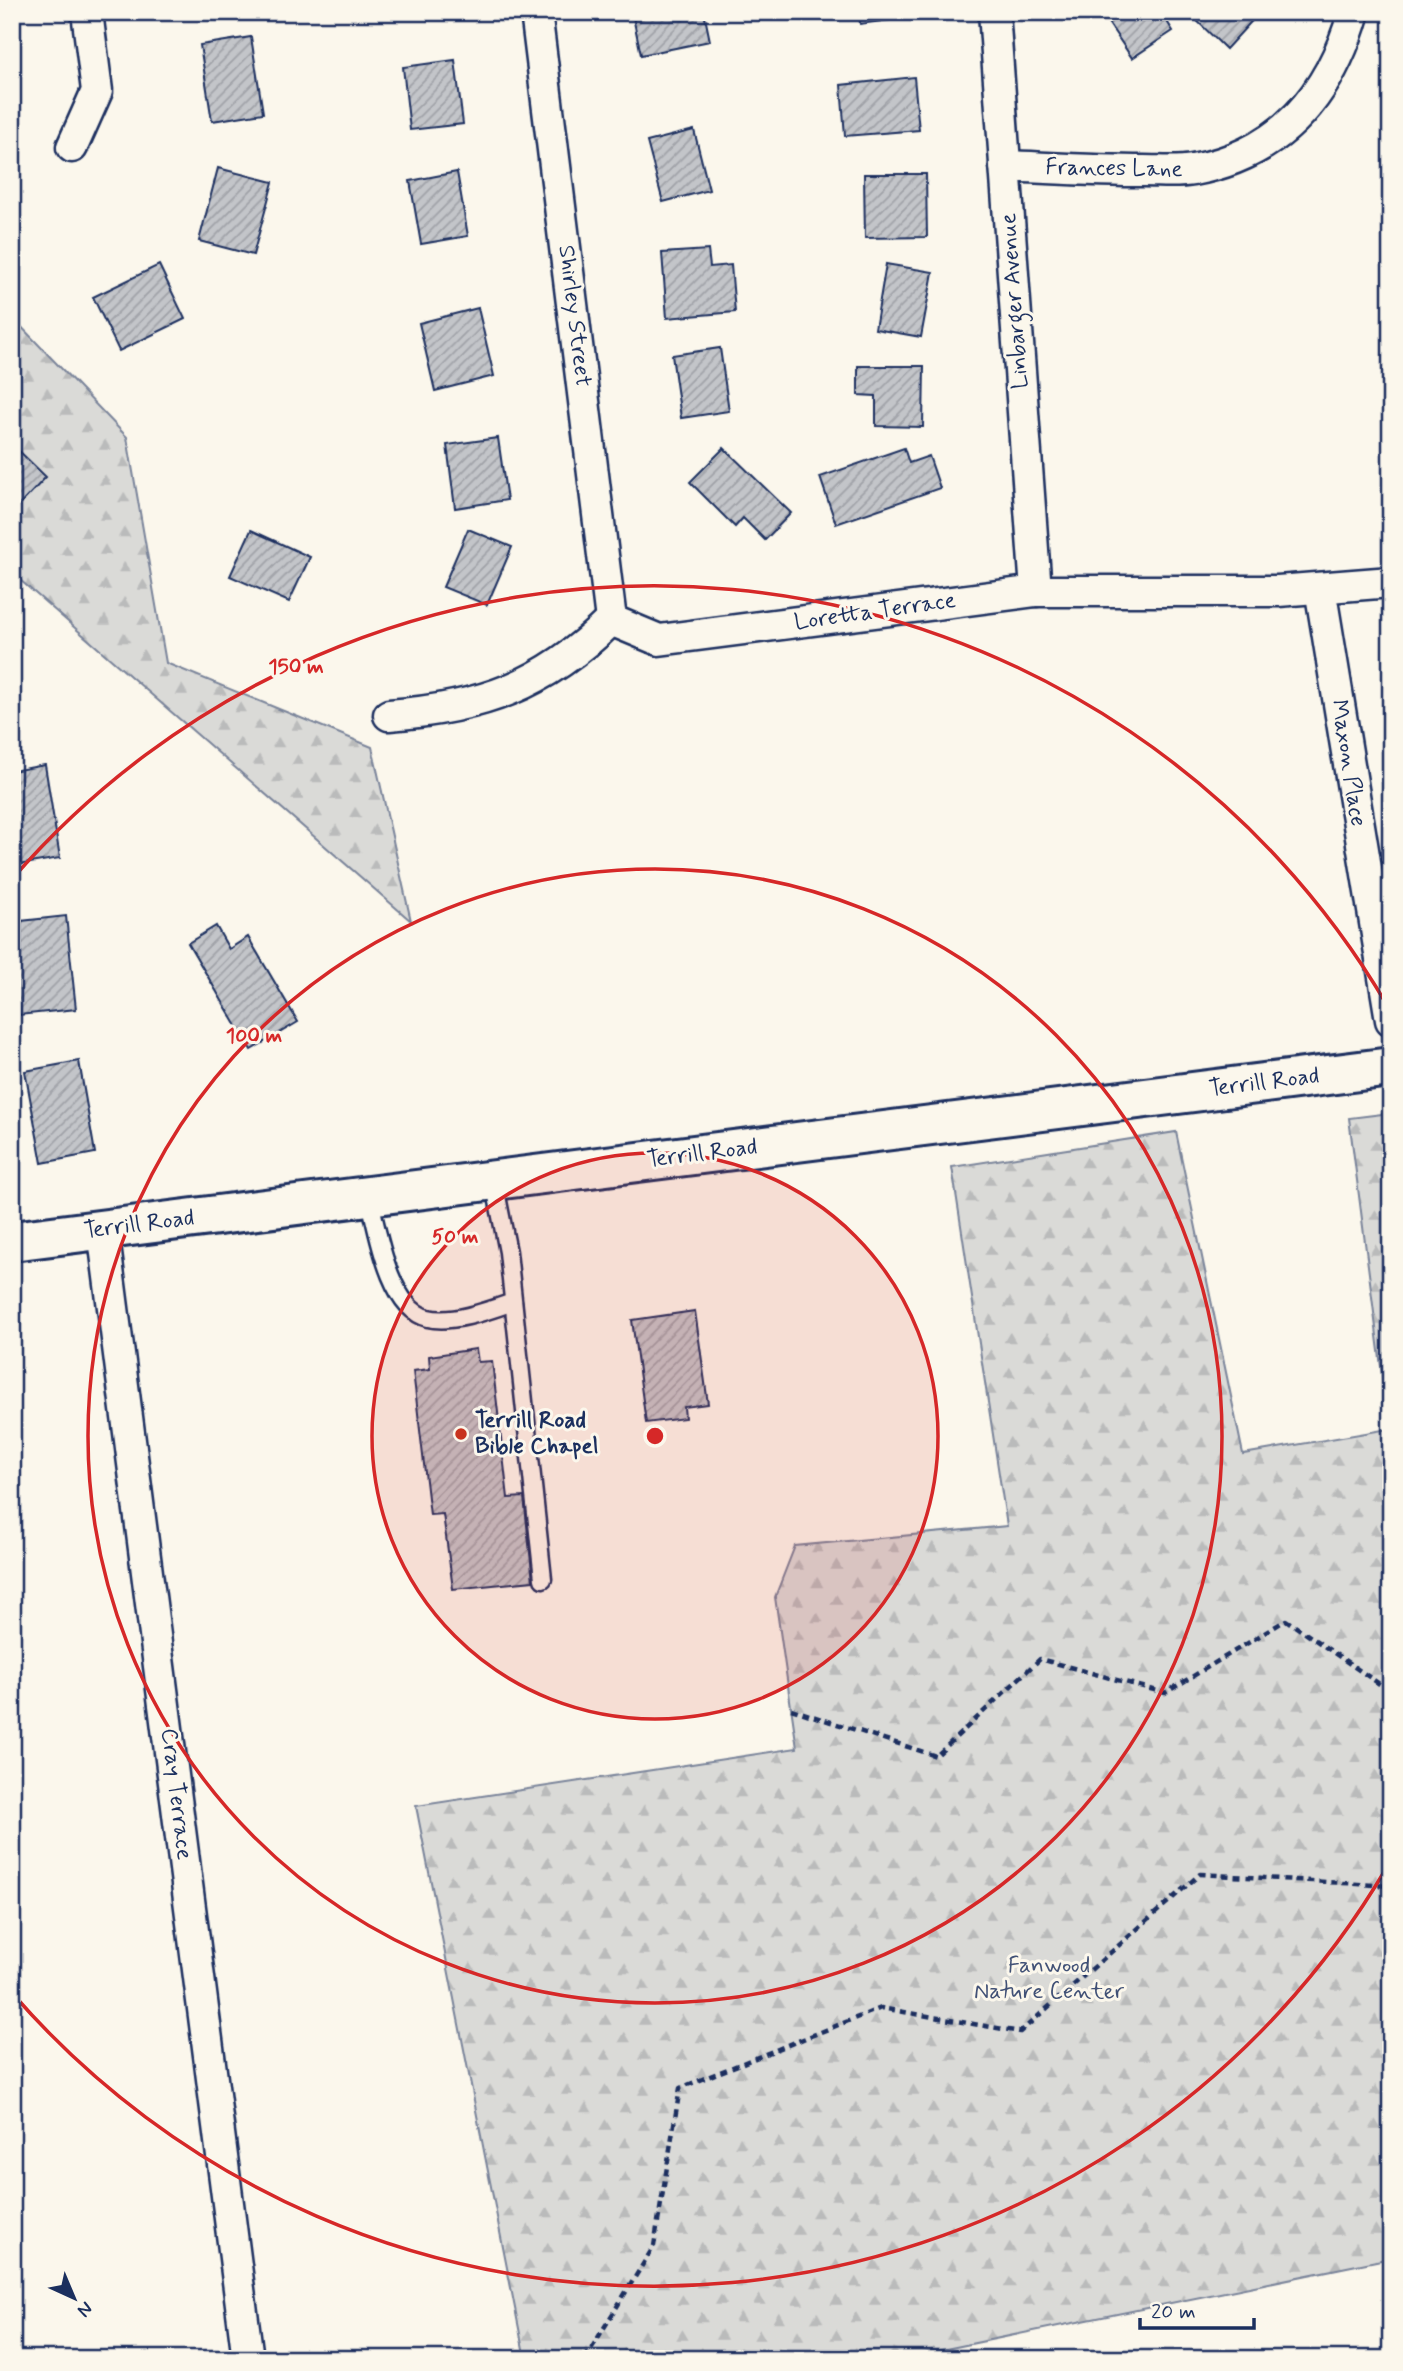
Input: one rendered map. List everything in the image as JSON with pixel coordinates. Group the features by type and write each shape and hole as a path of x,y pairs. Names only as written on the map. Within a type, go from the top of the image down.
{"street":[{"path":"72,147 97,91 87,12"},
{"name":"Shirley Street","path":"536,12 611,621"},
{"name":"Linbarger Avenue","path":"993,12 1036,591"},
{"name":"Frances Lane","path":"1005,166 1190,171 1230,161 1267,142 1299,117 1325,85 1344,49 1354,12"},
{"name":"Loretta Terrace","path":"611,621 659,640 1036,591 1278,591 1391,582"},
{"name":"Maxon Place","path":"1320,588 1391,1020"},
{"path":"388,715 486,701 534,679 583,648 611,621"},
{"name":"Terrill Road","path":"12,1241 1391,1067"},
{"name":"Cray Terrace","path":"103,1230 248,2359"}],"lane":[{"path":"494,1181 508,1252 542,1578"},
{"path":"369,1196 389,1273 412,1309 429,1318 471,1316 513,1302"}],"path":[{"path":"791,1709 936,1756 1041,1659 1165,1693 1286,1620 1391,1692"},
{"path":"585,2359 654,2246 680,2088 881,2008 1020,2032 1200,1874 1391,1886"}],"green space":[{"path":"12,317 127,437 166,663 372,747 411,921 12,573"},
{"name":"Fanwood Nature Center","path":"1391,1113 1391,2258 897,2359 525,2359 416,1806 797,1748 775,1597 795,1546 1007,1526 952,1167 1176,1132 1243,1454 1389,1429 1349,1118"}],"building":[{"path":"632,12 704,12 710,41 641,55"},
{"path":"859,12 906,12 907,18 860,24"},
{"path":"1101,12 1161,12 1173,31 1132,58"},
{"path":"1195,12 1260,12 1226,49 1192,16"},
{"path":"251,37 263,113 212,121 200,45"},
{"path":"455,60 463,124 410,130 403,67"},
{"path":"914,77 919,130 845,136 841,85"},
{"path":"694,130 709,190 663,202 647,142"},
{"path":"218,168 273,182 253,255 199,241"},
{"path":"457,172 468,236 421,244 410,181"},
{"path":"864,174 926,174 927,237 865,238"},
{"path":"708,250 710,267 731,265 735,312 667,318 662,253"},
{"path":"886,264 933,272 921,337 875,329"},
{"path":"159,265 185,319 119,351 93,297"},
{"path":"478,308 494,376 435,391 419,323"},
{"path":"720,348 729,411 681,418 672,355"},
{"path":"858,366 924,366 923,427 876,426 876,396 858,395"},
{"path":"498,438 507,500 455,508 447,445"},
{"path":"14,446 46,477 12,513 12,448"},
{"path":"724,448 791,513 765,540 743,518 735,527 690,482"},
{"path":"904,448 909,463 929,456 940,488 836,524 820,477"},
{"path":"468,529 512,547 487,605 443,587"},
{"path":"251,530 310,557 289,602 230,576"},
{"path":"45,765 60,858 12,866 12,771"},
{"path":"66,916 76,1009 19,1015 12,922"},
{"path":"216,926 229,949 248,937 298,1022 251,1050 188,943"},
{"path":"79,1061 95,1153 42,1163 25,1071"},
{"path":"695,1311 708,1404 684,1407 685,1418 646,1423 632,1320"},
{"name":"Terrill Road Bible Chapel","path":"476,1349 478,1362 492,1361 508,1498 524,1497 533,1581 453,1589 443,1514 430,1515 413,1371 430,1369 429,1356"}],"place":[{"name":"Terrill Road Bible Chapel","path":"461,1434"}]}
